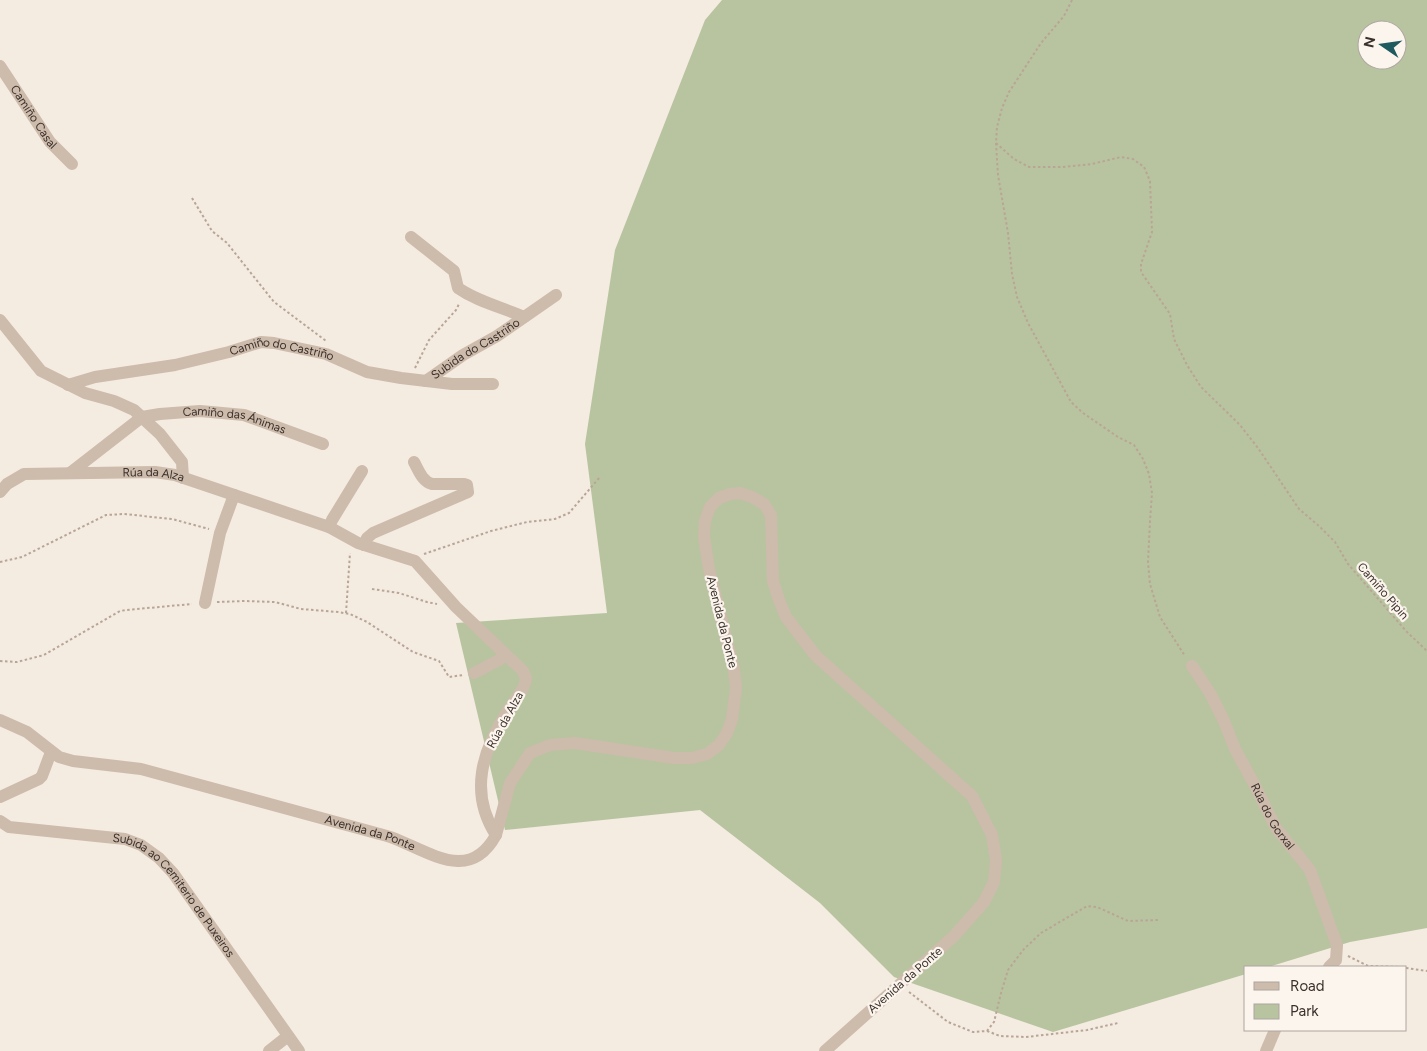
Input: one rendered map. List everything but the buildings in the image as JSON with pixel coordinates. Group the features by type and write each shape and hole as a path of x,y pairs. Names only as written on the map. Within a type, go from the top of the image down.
{"street":[{"name":"Camiño Casal","path":"0,66 50,142 72,164"},
{"path":"411,237 454,271 458,288 464,292"},
{"name":"Subida do Castriño","path":"464,292 524,317"},
{"name":"Subida do Castriño","path":"426,381 463,355 497,336 556,295"},
{"path":"0,320 41,371 85,394 114,401 134,410 160,434 182,462 183,478"},
{"name":"Camiño do Castriño","path":"68,385 95,377 175,365 261,342 326,354 367,372 452,384 493,384"},
{"name":"Camiño das Ánimas","path":"142,417 200,411 244,415 323,444"},
{"path":"70,473 142,417"},
{"path":"364,545 367,538 373,533 468,492 467,485 464,484 427,483 414,462"},
{"path":"329,527 362,470"},
{"name":"Rúa da Alza","path":"0,492 7,484 24,474 155,472 176,475 329,527 364,545 415,561 452,603 523,671 526,679 523,688 506,713 491,741 481,770 481,795 488,823 496,835"},
{"name":"Avenida da Ponte","path":"0,720 13,724 27,732 59,757 73,761 141,769 351,825 397,840 444,860 460,862 475,858 489,847 496,835 510,783 530,753 550,745 575,743 674,758 692,758 707,754 719,745 727,733 732,719 736,688 734,670 708,569 704,536 705,520 710,507 719,498 740,493 752,496 764,504 771,515 773,581 786,617 816,656 972,796 992,835 996,860 994,882 984,902 954,936 825,1051"},
{"path":"204,603 220,533 234,495"},
{"path":"474,673 499,660 505,654"},
{"name":"Rúa do Gorxal","path":"1192,666 1210,692 1235,749 1276,828 1310,870 1337,946"},
{"path":"0,797 39,779 42,776 51,752"},
{"name":"Subida ao Cemiterio de Puxeiros","path":"0,821 9,827 125,839 141,845 159,858 173,873 299,1051"},
{"path":"1330,966 1336,960 1337,946"},
{"path":"1266,1051 1275,1031"},
{"path":"269,1051 288,1036"}],"path":[{"path":"1072,0 1064,16 1041,43 1009,92 996,127 998,175 1008,232 1012,274 1017,296 1028,323 1071,402 1083,413 1118,437 1134,445 1143,459 1149,474 1152,493 1148,562 1150,584 1160,617 1192,666"},
{"name":"Camiño Pipin","path":"996,143 1014,159 1029,167 1062,167 1092,164 1121,157 1133,160 1144,167 1150,181 1152,232 1141,264 1141,272 1170,314 1174,339 1187,365 1201,386 1240,425 1299,508 1335,542 1348,564 1406,631 1427,650"},
{"path":"192,198 212,231 227,243 274,302 331,343"},
{"path":"411,379 429,340 456,310 464,292"},
{"path":"415,561 421,555 491,531 527,522 555,519 569,513 600,477"},
{"path":"0,562 22,557 106,514 172,519 220,533"},
{"path":"346,613 351,539"},
{"path":"372,589 399,593 434,604 452,603"},
{"path":"0,661 17,662 44,655 126,610 244,601 275,602 301,609 346,613 367,622 413,652 439,662 449,677 474,673"},
{"path":"987,1031 994,1022 1008,970 1024,949 1041,933 1087,906 1097,907 1128,921 1158,920"},
{"path":"1337,946 1350,958 1368,966"},
{"path":"1407,968 1427,971"},
{"path":"900,985 948,1022 973,1032 987,1031 1000,1036 1026,1037 1088,1030 1118,1023"}],"green space":[{"path":"722,0 1427,0 1427,928 1350,942 1271,966 1244,966 1244,975 1053,1032 894,977 820,903 700,810 505,830 456,623 607,613 585,444 615,250 705,20"}]}
